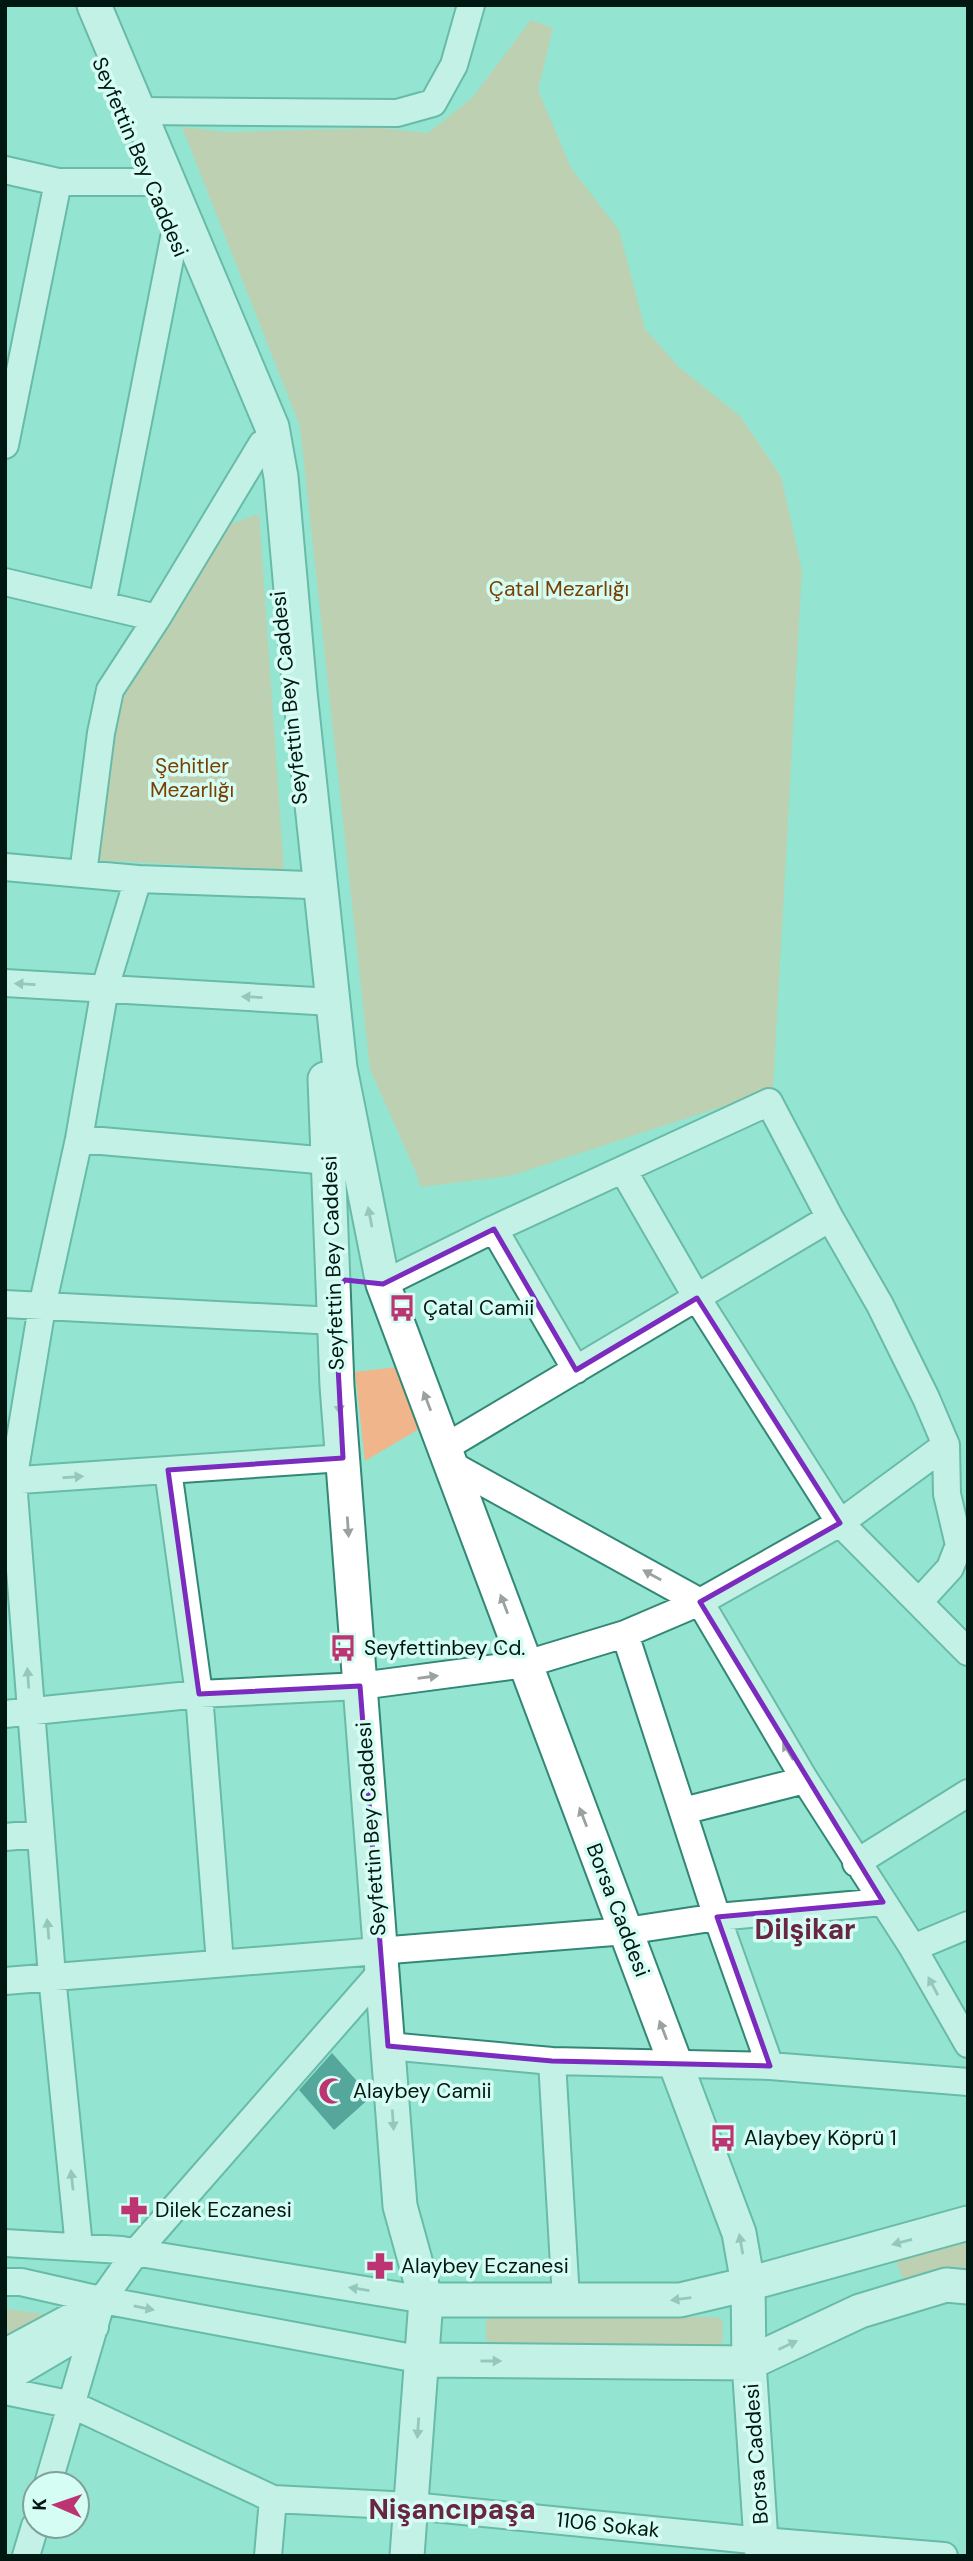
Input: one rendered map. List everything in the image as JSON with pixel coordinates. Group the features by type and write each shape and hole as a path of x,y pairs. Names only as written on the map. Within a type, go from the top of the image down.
{"main road":[{"name":"Seyfettin Bey Caddesi","path":"75,5 159,182 267,436 281,477 314,885 326,1002 340,1068 343,1157 334,1307 400,2206 426,2300 407,2556"},
{"name":"Seyfettin Bey Caddesi","path":"94,5 139,111 174,238 267,436"},
{"name":"Seyfettin Bey Caddesi","path":"343,1157 383,1284"},
{"path":"334,1307 345,1280 363,1278 383,1284"},
{"name":"Borsa Caddesi","path":"383,1284 739,2233 748,2284 749,2363 762,2549"},
{"path":"426,2300 680,2300 968,2224"},
{"path":"423,2360 749,2363 860,2311 946,2285 968,2287"}],"street":[{"path":"139,111 397,113 433,103 454,65 471,5"},
{"path":"5,170 58,182 159,182"},
{"path":"5,445 58,182"},
{"path":"102,605 174,238"},
{"path":"83,874 101,733 110,690 157,618 267,436"},
{"path":"5,582 157,618"},
{"path":"5,867 138,879 314,885"},
{"path":"79,2248 40,1834 18,1713 9,1481 42,1307 79,1139 106,988 138,879"},
{"path":"5,983 326,1002"},
{"path":"383,1284 494,1229 769,1102 830,1218 880,1305 946,1445 947,1494 958,1545 950,1568 919,1602"},
{"path":"79,1139 343,1157"},
{"path":"623,1170 697,1298 840,1523 968,1652"},
{"path":"830,1218 576,1370 448,1456 700,1602 856,1863 913,1948 968,2044"},
{"path":"494,1229 576,1370"},
{"path":"5,1304 42,1307 334,1307"},
{"path":"18,1713 199,1694 360,1686 526,1664 625,1634 700,1602 840,1523 946,1445"},
{"path":"9,1481 343,1458"},
{"path":"168,1470 199,1694 220,1964"},
{"path":"625,1634 717,1917 770,2066"},
{"path":"683,1811 805,1780"},
{"path":"856,1863 968,1793"},
{"path":"5,1838 40,1834"},
{"path":"5,1981 220,1964 381,1961 717,1917 883,1902"},
{"path":"913,1948 968,1925"},
{"path":"52,2470 102,2300 136,2252 381,1961"},
{"path":"388,2046 552,2061 770,2066 968,2082"},
{"path":"552,2061 566,2299"},
{"path":"5,2243 136,2252 426,2300"},
{"path":"5,2282 21,2282 102,2300 423,2360"},
{"path":"5,2352 102,2300"},
{"path":"5,2380 94,2328"},
{"path":"5,2391 73,2405 273,2499 268,2556"},
{"name":"1106 Sokak","path":"273,2499 412,2506 762,2549"},
{"path":"762,2549 944,2556"}],"highlighted area":[{"path":"494,1229 576,1370 697,1298 840,1523 700,1602 883,1902 717,1917 770,2066 552,2061 388,2046 360,1686 199,1694 168,1470 343,1458 334,1293 345,1280 383,1284"}],"green space":[{"name":"Çatal Mezarlığı","path":"531,20 553,28 538,90 571,168 619,230 645,329 679,367 740,416 781,476 802,570 773,1090 510,1176 420,1187 370,1069 300,426 182,127 226,132 380,128 428,133 472,98"},
{"name":"Şehitler Mezarlığı","path":"259,514 284,870 95,860 117,696 231,524"},
{"path":"397,1367 419,1429 365,1461 355,1372"},
{"path":"968,2230 968,2267 909,2284 904,2282 895,2258"},
{"path":"5,2309 80,2318 5,2370"},
{"path":"489,2317 717,2317 723,2322 722,2344 717,2348 490,2343 486,2339 486,2321"}],"building":[{"name":"Alaybey Camii","path":"332,2053 371,2097 334,2130 299,2090"}],"place":[{"name":"Çatal Camii","path":"402,1308"},
{"name":"Seyfettinbey Cd.","path":"343,1648"},
{"name":"Alaybey Camii","path":"332,2091"},
{"name":"Alaybey Köprü 1","path":"723,2138"},
{"name":"Dilek Eczanesi","path":"134,2210"},
{"name":"Alaybey Eczanesi","path":"380,2266"}],"district":[{"name":"Dilşikar","path":"805,1929"},
{"name":"Nişancıpaşa","path":"452,2509"}]}
